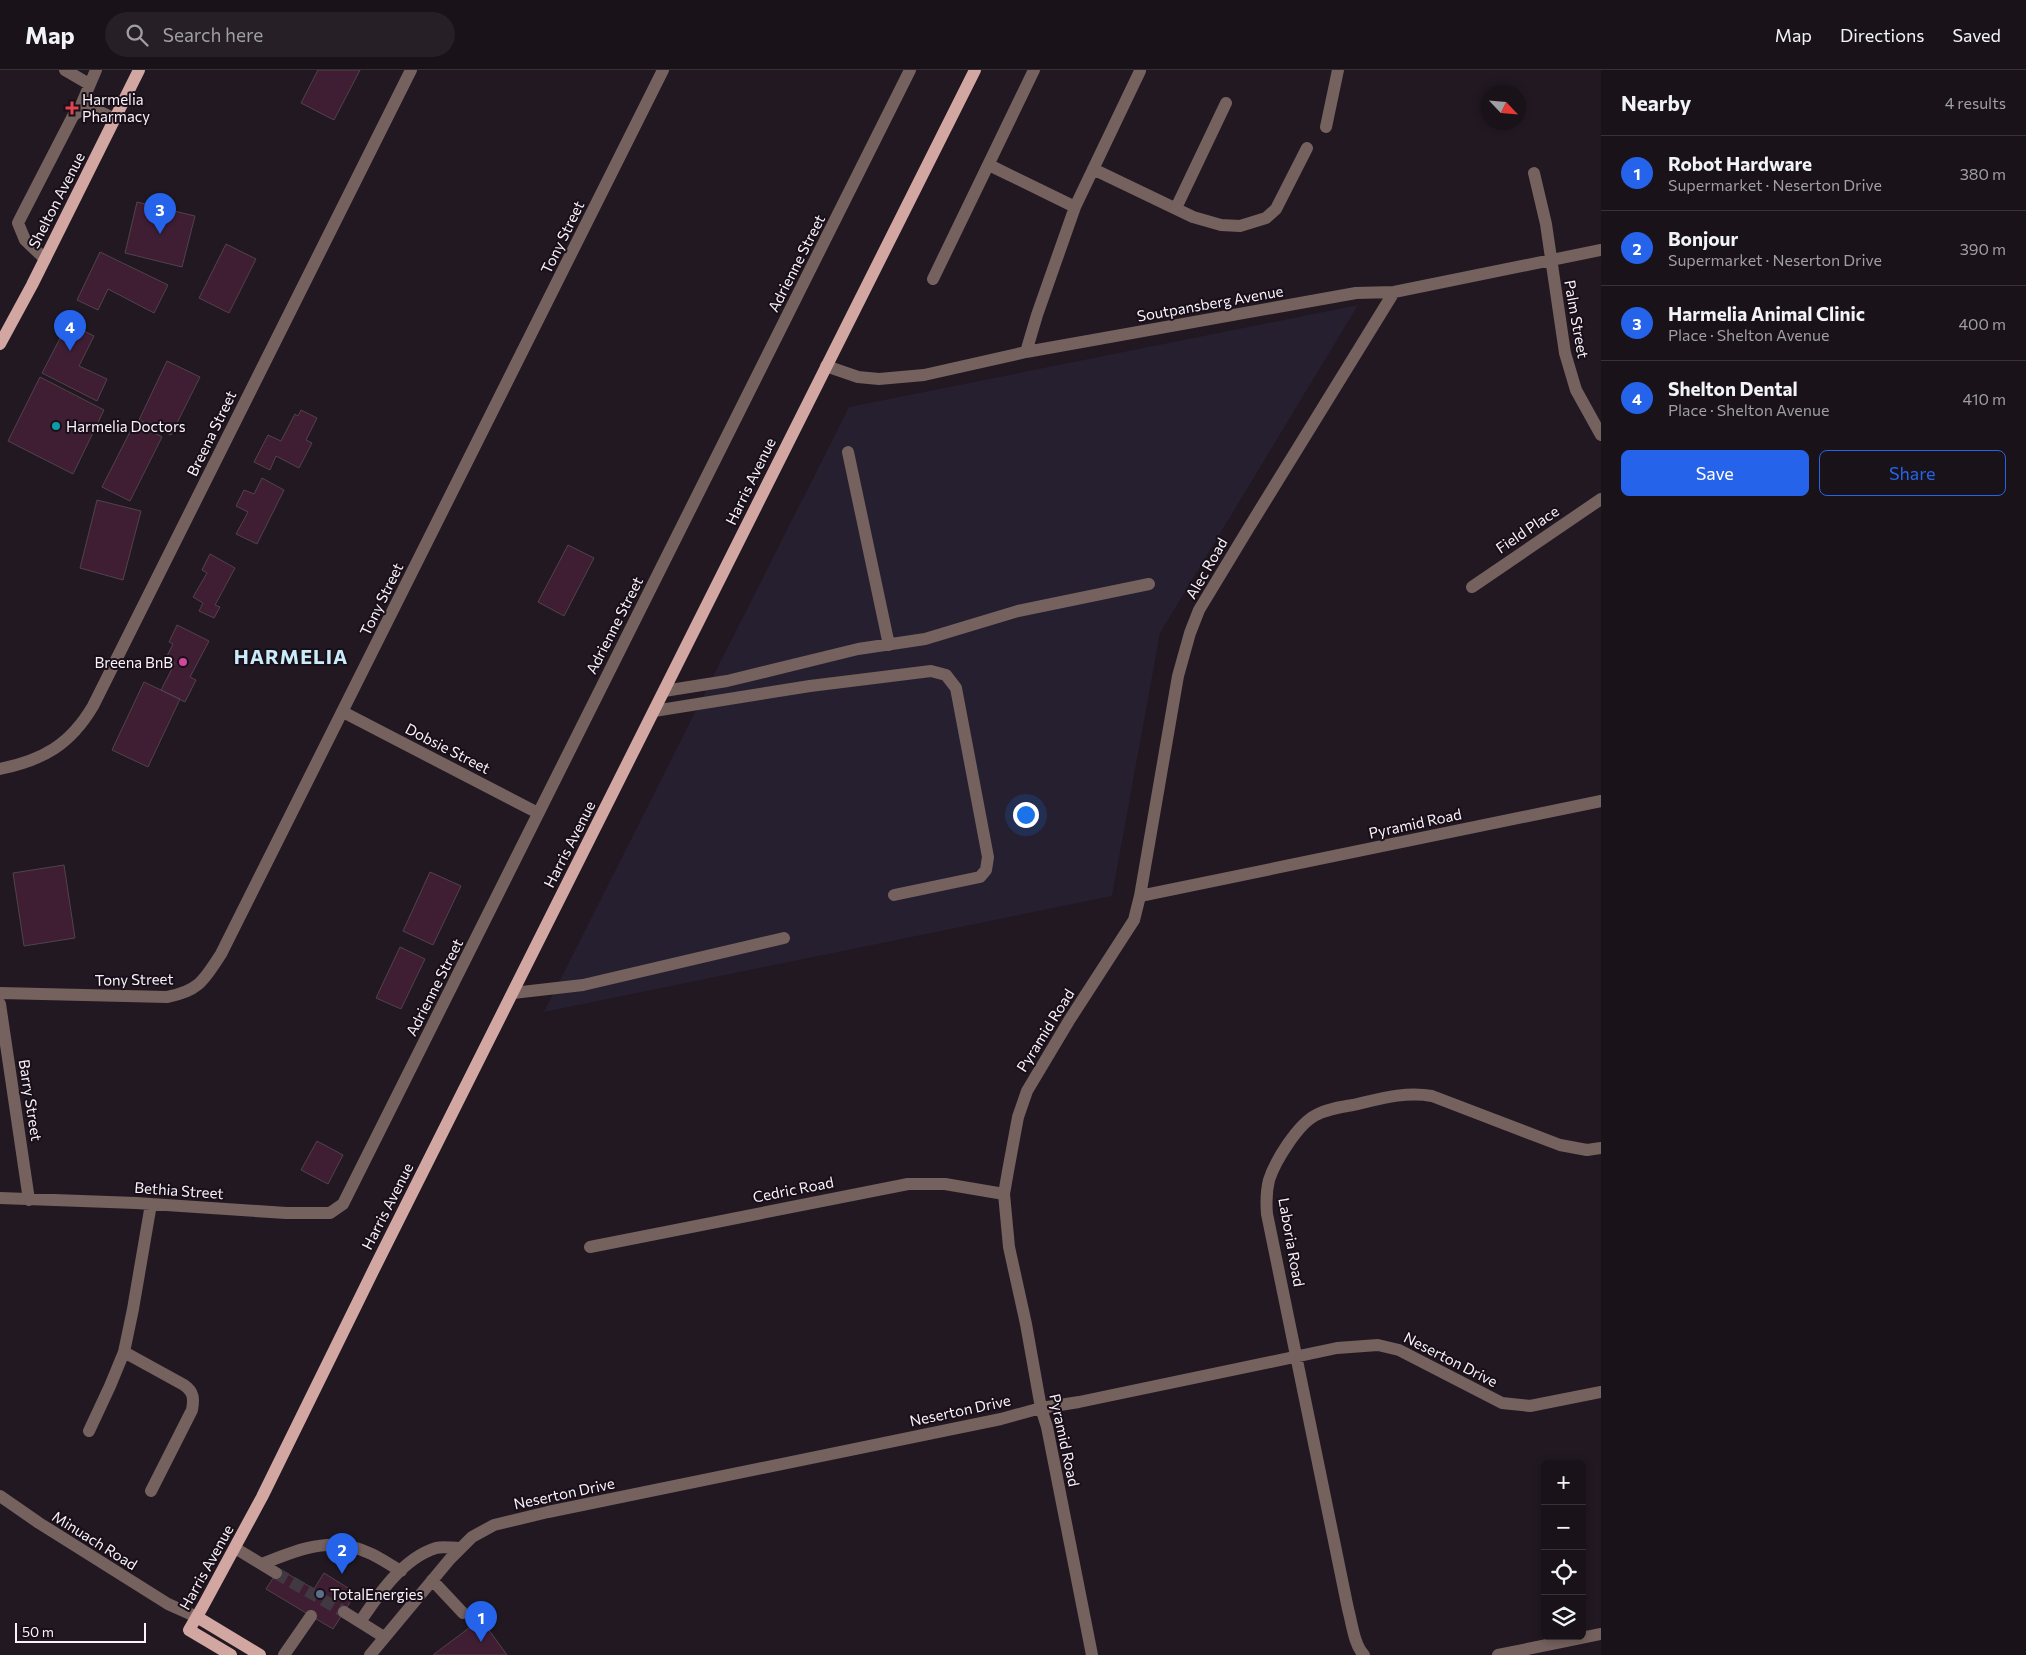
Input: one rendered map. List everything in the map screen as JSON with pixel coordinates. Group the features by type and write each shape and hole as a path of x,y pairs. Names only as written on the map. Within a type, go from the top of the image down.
{"main road":[{"name":"Shelton Avenue","path":"0,344 45,259 139,70"},
{"name":"Harris Avenue","path":"189,1630 235,1548 975,70"},
{"path":"197,1616 260,1655"},
{"path":"189,1630 231,1655"}],"street":[{"path":"65,70 89,84"},
{"path":"79,110 96,70"},
{"name":"Breena Street","path":"0,769 24,764 60,746 79,728 90,712 411,70"},
{"name":"Tony Street","path":"0,993 167,997 186,993 200,985 221,954 663,70"},
{"name":"Adrienne Street","path":"348,1195 910,70"},
{"path":"933,279 1034,70"},
{"path":"1326,127 1338,70"},
{"path":"1026,352 1075,206 1140,71"},
{"path":"1176,208 1226,103"},
{"path":"45,259 25,240 18,223 72,116 79,110 87,108 115,119"},
{"path":"1092,169 1193,217 1209,223 1231,227 1247,225 1266,218 1276,209 1307,148"},
{"path":"989,166 1075,206"},
{"name":"Palm Street","path":"1534,173 1546,224 1550,261 1566,353 1576,390 1601,435"},
{"name":"Soutpansberg Avenue","path":"826,366 858,377 879,379 924,375 1026,352 1356,293 1394,292 1601,250"},
{"name":"Alec Road","path":"1140,896 1178,676 1190,633 1200,610 1248,529 1394,292"},
{"path":"848,452 889,645"},
{"name":"Field Place","path":"1472,587 1601,499"},
{"path":"664,691 727,681 858,649 925,639 1018,611 1149,584"},
{"path":"654,711 810,686 931,671 946,675 956,688 988,856 986,870 980,877 894,895"},
{"name":"Dobsie Street","path":"343,712 538,813"},
{"name":"Pyramid Road","path":"1092,1655 1009,1247 1004,1194 1018,1117 1027,1091 1134,920 1140,896 1601,802"},
{"path":"513,993 583,985 784,938"},
{"name":"Barry Street","path":"0,1004 29,1200"},
{"name":"Laboria Road","path":"1362,1653 1348,1609 1298,1357 1267,1214 1266,1199 1270,1178 1281,1157 1304,1124 1315,1115 1328,1110 1383,1098 1418,1094 1432,1096 1560,1145 1587,1150 1601,1148"},
{"name":"Cedric Road","path":"590,1247 908,1184 945,1184 1004,1194"},
{"name":"Bethia Street","path":"0,1198 151,1204 286,1214 334,1211 341,1207 348,1195"},
{"path":"89,1431 124,1352 151,1204"},
{"name":"Neserton Drive","path":"370,1655 459,1548 478,1532 515,1520 1001,1419 1041,1408 1361,1345 1388,1346 1415,1358 1492,1399 1512,1404 1537,1405 1601,1392"},
{"path":"124,1352 172,1377 189,1388 192,1393 192,1410 151,1491"},
{"name":"Minuach Road","path":"0,1496 39,1523 175,1608"},
{"path":"262,1564 292,1552 337,1544 368,1552 401,1571"},
{"path":"235,1548 276,1573"},
{"path":"360,1622 382,1589 420,1556 437,1548 459,1548"},
{"path":"432,1580 463,1613"},
{"path":"175,1608 197,1616"},
{"path":"175,1608 189,1630"},
{"path":"344,1612 384,1637"},
{"path":"284,1655 311,1616"},
{"path":"1498,1655 1601,1634"}],"shaded area":[{"path":"1358,305 1160,633 1112,896 544,1012 849,407"}],"building":[{"path":"318,70 360,70 334,120 301,103"},
{"path":"137,202 195,216 182,267 125,253"},
{"path":"226,244 256,259 229,313 199,298"},
{"path":"100,252 168,285 154,313 108,289 98,310 77,300"},
{"path":"68,323 94,336 79,366 107,379 97,401 42,373"},
{"path":"167,361 200,377 171,435 139,420"},
{"name":"Harmelia Doctors","path":"40,377 104,410 73,474 8,441"},
{"path":"301,410 317,418 306,440 312,443 299,468 276,456 270,470 254,462 268,435 281,441 295,414 298,416"},
{"path":"135,422 162,437 130,501 102,487"},
{"path":"262,478 284,490 257,544 236,534 248,512 236,506 244,490 254,494"},
{"path":"97,500 141,511 123,580 80,568"},
{"path":"568,545 594,558 564,616 538,602"},
{"path":"210,554 235,568 215,605 220,607 214,618 199,611 203,603 193,597 207,573 202,570"},
{"path":"177,625 209,641 190,677 196,680 185,702 161,690 175,663 166,658 173,644 169,642"},
{"path":"144,682 180,699 148,767 112,750"},
{"path":"64,865 75,938 24,946 13,873"},
{"path":"430,872 461,886 433,945 403,931"},
{"path":"400,947 425,959 401,1009 376,998"},
{"path":"317,1141 343,1155 328,1184 301,1170"},
{"path":"279,1569 314,1589 324,1573 356,1593 333,1629 266,1589"},
{"path":"481,1619 507,1655 433,1655"}],"tunnel":[{"path":"276,1573 344,1612"}],"place":[{"name":"Harmelia Pharmacy","path":"72,108"},
{"name":"Harmelia Animal Clinic","path":"160,234"},
{"name":"Shelton Dental","path":"70,351"},
{"name":"Harmelia Doctors","path":"56,426"},
{"name":"Breena BnB","path":"183,662"},
{"name":"Bonjour","path":"342,1574"},
{"name":"TotalEnergies","path":"320,1594"},
{"name":"Robot Hardware","path":"481,1642"}],"district":[{"name":"HARMELIA","path":"291,656"}]}
